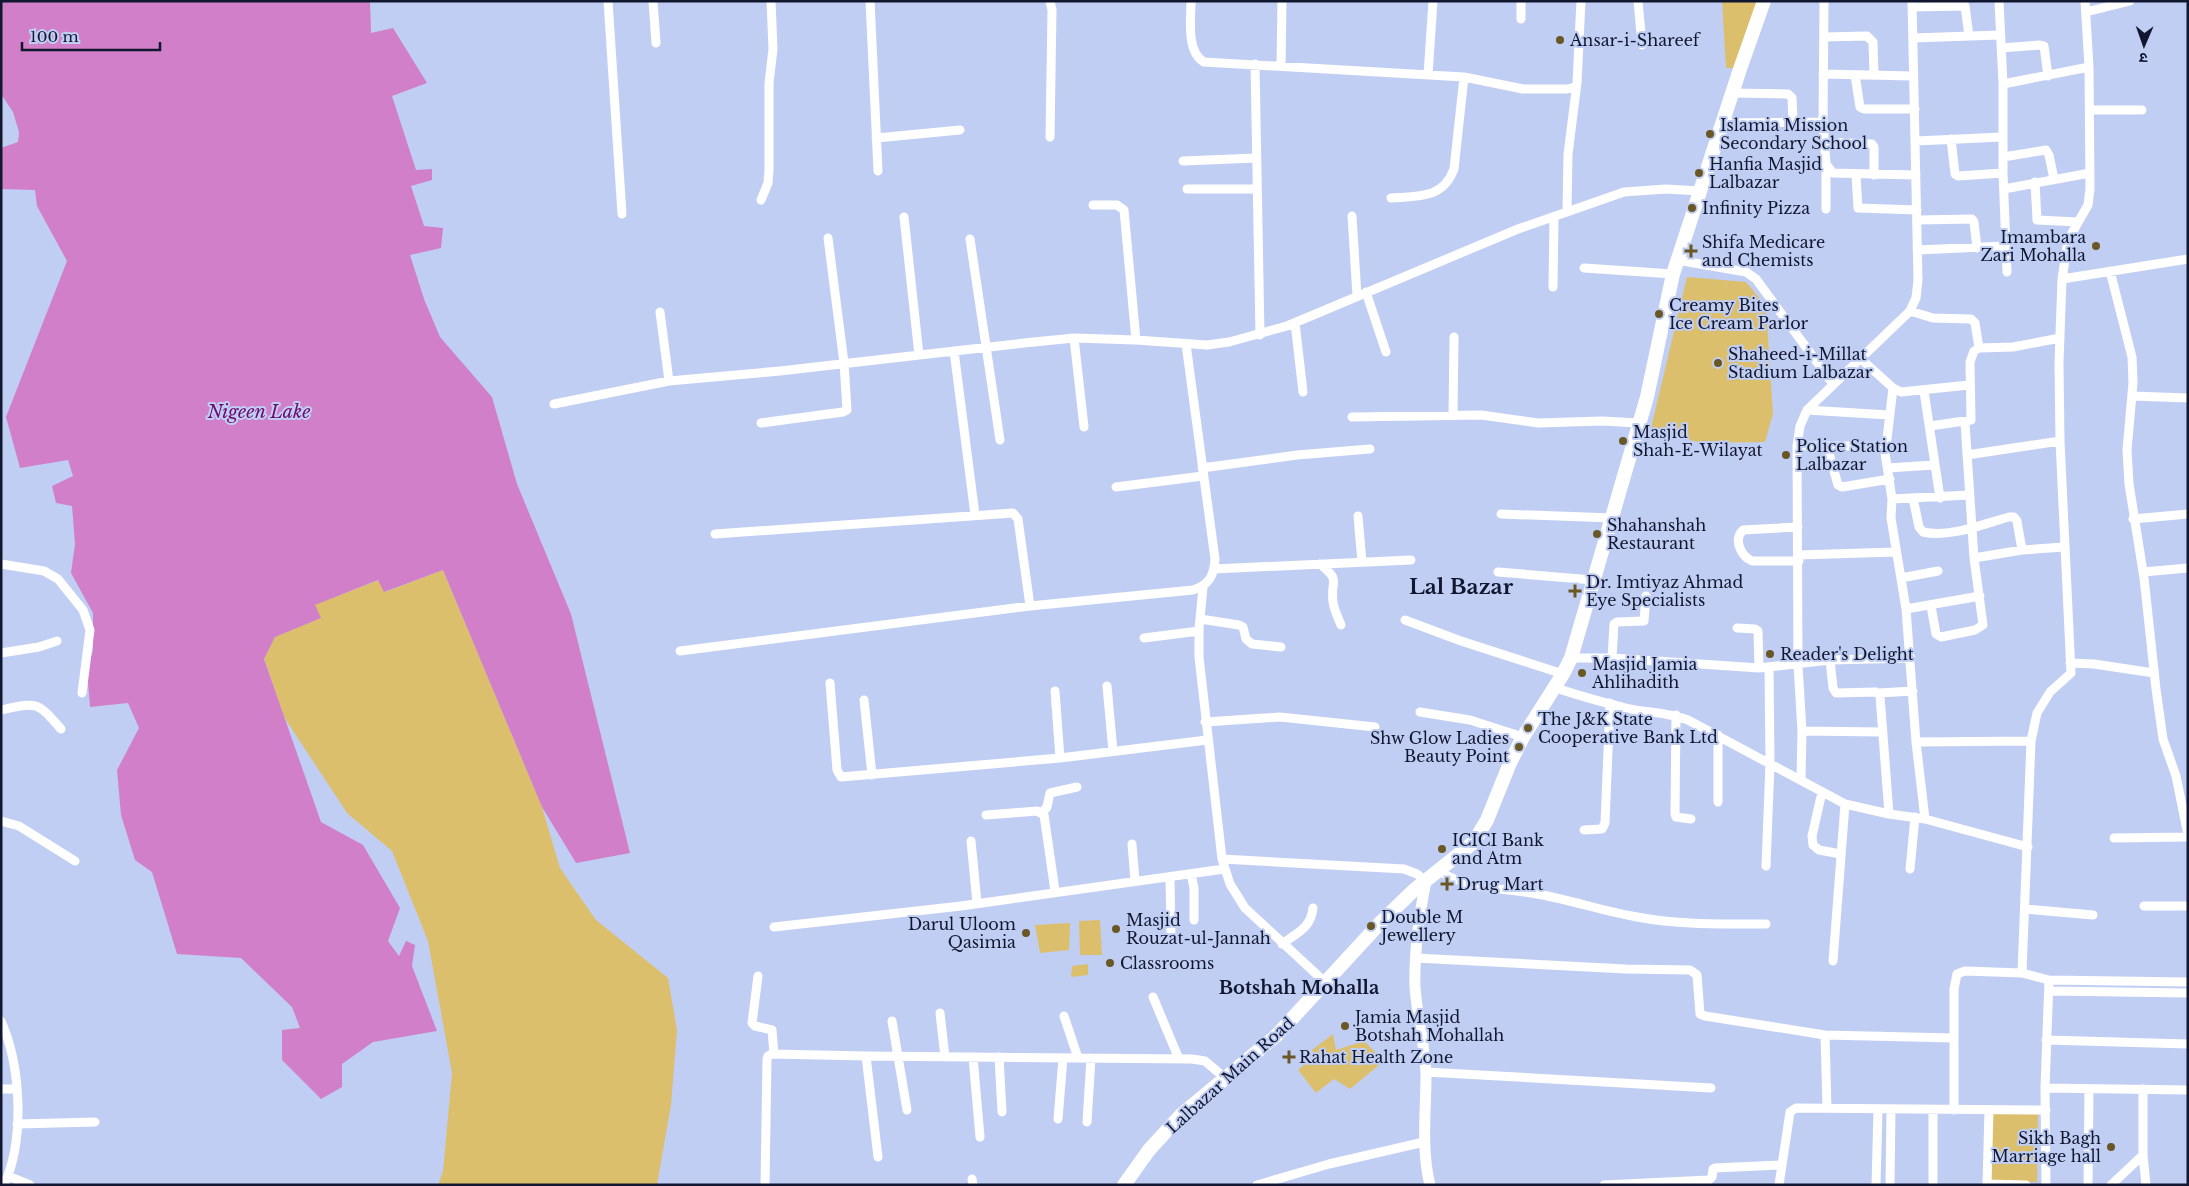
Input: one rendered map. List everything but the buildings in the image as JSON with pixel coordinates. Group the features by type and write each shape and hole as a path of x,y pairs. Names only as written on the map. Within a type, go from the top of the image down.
{"main road":[{"name":"Lalbazar Main Road","path":"1124,1185 1149,1150 1181,1115 1276,1036 1380,922 1468,847 1478,836 1487,820 1510,763 1523,737 1571,658 1654,372 1675,267 1764,1"}],"street":[{"path":"608,1 622,214"},
{"path":"653,1 656,43"},
{"path":"761,200 768,183 769,170 769,83 773,49 771,1"},
{"path":"870,1 878,171"},
{"path":"1050,1 1052,10 1050,137"},
{"path":"1191,1 1192,46 1198,59 1204,62 1464,77 1522,89 1567,89 1575,87"},
{"path":"1281,66 1282,1"},
{"path":"1428,75 1433,1"},
{"path":"1521,1 1521,19"},
{"path":"1567,211 1568,154 1577,83 1581,1"},
{"path":"1638,1 1642,45"},
{"path":"1824,1 1823,122 1826,164 1826,209"},
{"path":"1999,1 2003,84 2002,157 2007,272"},
{"path":"2022,973 2031,741 2037,713 2050,692 2071,672 2060,441 2060,338 2062,279 2068,240 2088,205 2090,110 2085,1"},
{"path":"2086,12 2130,1"},
{"path":"1801,780 1802,732 1798,664 1797,446 1800,426 1807,410 1910,311 1916,298 1918,215 1913,76 1913,4 1966,6 1969,36"},
{"path":"1913,38 2000,35"},
{"path":"1824,37 1867,36 1872,38 1874,75"},
{"path":"2001,48 2044,46 2048,76"},
{"path":"1255,64 1260,335"},
{"path":"2003,84 2089,67"},
{"path":"1823,74 1913,76"},
{"path":"1855,74 1860,107 1864,109 1915,109"},
{"path":"1391,198 1433,193 1449,181 1454,170 1464,77"},
{"path":"1732,93 1788,94 1792,98 1794,122"},
{"path":"2090,110 2142,110"},
{"path":"1722,123 1823,122"},
{"path":"876,138 960,130"},
{"path":"1916,140 2002,137"},
{"path":"1952,139 1955,174 1958,176 2003,173"},
{"path":"1824,142 1872,144 1874,147 1874,174"},
{"path":"2002,157 2046,150 2049,155 2054,179"},
{"path":"1183,161 1256,158"},
{"path":"1826,164 1834,173 1856,175 1916,174"},
{"path":"2004,189 2090,173"},
{"path":"1856,175 1858,208 1972,219 1977,248"},
{"path":"2035,182 2037,220 2078,222"},
{"path":"1188,189 1256,189"},
{"path":"554,404 669,381 780,371 1074,338 1207,345 1229,342 1260,335 1294,323 1518,229 1624,192 1658,189 1700,191"},
{"path":"1094,205 1117,204 1124,210 1136,340"},
{"path":"1352,216 1362,294 1386,352"},
{"path":"904,217 919,355"},
{"path":"1553,288 1554,217"},
{"path":"761,423 847,410 844,363 828,238"},
{"path":"970,239 1000,440"},
{"path":"1918,250 2005,246"},
{"path":"2062,279 2188,259"},
{"path":"1584,268 1675,267 1746,272 1756,280 1833,384"},
{"path":"2110,271 2132,357 2132,396 2127,450 2133,519 2144,572 2154,674 2163,739 2176,776 2188,836 2114,838"},
{"path":"1910,311 1933,318 1971,319 1975,323 1979,348"},
{"path":"660,312 669,381"},
{"path":"1294,323 1303,392"},
{"path":"1453,416 1454,337"},
{"path":"1074,338 1084,427"},
{"path":"1930,426 1965,423 1972,418 1969,385 1971,355 1979,348 2013,347 2060,338"},
{"path":"680,651 1030,606 1193,590 1203,587 1211,579 1214,569 1186,344"},
{"path":"954,351 975,514"},
{"path":"1861,359 1893,388 1901,392 1969,385"},
{"path":"1893,388 1887,439 1884,446 1892,499 1891,518 1906,609 1916,742 1925,819"},
{"path":"1924,391 1940,498"},
{"path":"2132,396 2188,398"},
{"path":"1807,410 1889,415"},
{"path":"1352,417 1453,416 1499,417 1538,423 1602,421 1639,423"},
{"path":"1931,606 1936,634 1941,637 1980,628 1983,625 1984,620 1974,558 1965,423"},
{"path":"1967,454 2060,441"},
{"path":"1797,446 1884,446"},
{"path":"1827,446 1838,485 1890,479"},
{"path":"1116,487 1297,456 1370,449"},
{"path":"1888,468 1934,465"},
{"path":"1892,499 1969,495"},
{"path":"1914,498 1919,527 1923,532 1932,534 1972,527 2009,516 2014,517 2017,521 2022,550"},
{"path":"714,534 1010,512 1016,514 1030,606"},
{"path":"1501,514 1613,518"},
{"path":"2133,519 2188,514"},
{"path":"1358,516 1362,562"},
{"path":"1798,527 1742,530 1738,541 1742,552 1752,561 1896,552"},
{"path":"1974,558 2022,550 2064,547"},
{"path":"1214,569 1411,560"},
{"path":"1,564 44,571 58,579 83,610 90,630 82,693"},
{"path":"1320,564 1334,578 1332,600 1341,624"},
{"path":"2144,572 2188,568"},
{"path":"1498,572 1593,580"},
{"path":"1901,578 1938,572"},
{"path":"1203,587 1199,657 1207,740 1224,869 1236,895 1245,908 1326,983"},
{"path":"1612,658 1614,624 1617,622 1644,621 1646,596"},
{"path":"1906,609 1980,596"},
{"path":"1200,619 1239,625 1243,627 1246,639 1252,644 1281,647"},
{"path":"1405,620 1461,641 1563,674"},
{"path":"1737,628 1755,629 1758,631 1764,668 1770,763 1766,866"},
{"path":"1144,638 1199,631"},
{"path":"1,653 39,647 57,641"},
{"path":"1571,658 1612,658 1764,668 1830,660 1911,658"},
{"path":"1830,660 1833,688 1836,693 1913,691"},
{"path":"2070,663 2094,664 2154,674"},
{"path":"830,683 838,776 844,778 1060,758 1207,740"},
{"path":"1107,686 1113,751"},
{"path":"1554,687 1626,708 1676,715 1718,735 1846,804 1889,814 1925,819 2028,847"},
{"path":"1056,691 1060,758"},
{"path":"1879,693 1889,814"},
{"path":"864,700 872,775"},
{"path":"1584,830 1602,829 1605,823 1610,703"},
{"path":"1,710 19,705 38,706 44,709 61,729"},
{"path":"1420,712 1465,719 1523,737"},
{"path":"1676,715 1675,814 1676,817 1691,819"},
{"path":"1205,722 1280,718 1375,727"},
{"path":"1802,732 1883,732"},
{"path":"1718,735 1718,802"},
{"path":"1916,742 2031,741"},
{"path":"1042,813 1047,807 1050,793 1077,787"},
{"path":"1822,792 1812,836 1813,845 1819,850 1841,854"},
{"path":"1833,961 1846,804"},
{"path":"986,815 1038,811 1044,815 1054,891"},
{"path":"1910,869 1915,817"},
{"path":"1,821 19,826 75,861"},
{"path":"971,841 977,903"},
{"path":"1132,844 1136,881"},
{"path":"1222,859 1404,869 1417,874 1426,881 1421,907 1416,958 1416,987 1426,1072 1424,1142 1426,1170 1430,1185"},
{"path":"774,926 977,903 1224,869"},
{"path":"1439,871 1455,881 1475,887 1538,894 1635,917 1677,922 1766,924"},
{"path":"1191,874 1194,888 1194,920"},
{"path":"1170,877 1171,938"},
{"path":"2144,906 2188,906"},
{"path":"1282,944 1309,924 1313,908"},
{"path":"2025,909 2093,915"},
{"path":"1416,958 1626,969 1690,970 1697,975 1700,1014 1705,1016 1825,1035 1953,1038"},
{"path":"1954,1110 1954,989 1957,974 1965,971 2022,973 2049,980 2188,982"},
{"path":"758,976 752,1023 755,1026 772,1030 774,1054"},
{"path":"2046,1185 2045,1088 2049,980"},
{"path":"2050,991 2188,993"},
{"path":"1153,997 1179,1059"},
{"path":"940,1012 945,1057"},
{"path":"1064,1016 1078,1058"},
{"path":"1,1021 13,1057 17,1089 17,1124 8,1176 4,1185"},
{"path":"892,1021 907,1110"},
{"path":"1825,1035 1827,1108"},
{"path":"2046,1040 2188,1044"},
{"path":"773,1185 765,1180 767,1059 768,1056 774,1054 1179,1059 1205,1061 1225,1078"},
{"path":"866,1056 878,1157"},
{"path":"973,1057 980,1137"},
{"path":"999,1058 1002,1112"},
{"path":"1058,1119 1063,1058"},
{"path":"1088,1122 1091,1058"},
{"path":"1426,1072 1711,1088"},
{"path":"2045,1088 2188,1090"},
{"path":"1,1089 17,1089"},
{"path":"2088,1185 2089,1089"},
{"path":"2143,1089 2142,1155 2146,1185"},
{"path":"1780,1185 1790,1112 1792,1110 1827,1108 1878,1110 2046,1110"},
{"path":"1876,1185 1878,1110"},
{"path":"1890,1185 1891,1110"},
{"path":"1933,1110 1933,1185"},
{"path":"1989,1110 1987,1184 2026,1185"},
{"path":"17,1124 95,1122"},
{"path":"1257,1185 1329,1164 1424,1142"},
{"path":"2110,1185 2142,1155"},
{"path":"1604,1185 1709,1180 1715,1168 1782,1165"},
{"path":"8,1176 30,1185"}],"shaded area":[{"path":"1722,1 1761,1 1738,68 1726,68"},
{"name":"Shaheed-i-Millat Stadium Lalbazar","path":"1687,277 1746,282 1766,306 1773,414 1765,442 1700,443 1651,428"},
{"path":"443,570 542,807 560,868 596,920 668,978 677,1030 671,1105 657,1185 438,1185 443,1171 452,1073 428,941 392,851 347,813 284,717 264,658 275,637 320,618 314,605 379,580 385,592"},
{"path":"1100,920 1102,955 1080,955 1079,921"},
{"path":"1070,923 1069,950 1040,953 1035,925"},
{"path":"1088,964 1088,975 1071,977 1072,966"},
{"path":"1333,1034 1336,1050 1364,1041 1384,1061 1350,1089 1334,1079 1316,1093 1298,1070 1314,1056 1312,1050"},
{"path":"1992,1113 2038,1113 2037,1182 1991,1181"}],"water":[{"name":"Nigeen Lake","path":"1,1 370,1 371,33 393,28 427,83 392,96 416,170 432,169 432,180 411,186 424,226 443,228 441,248 410,255 424,299 440,337 492,397 517,484 571,614 630,853 576,863 542,807 443,570 384,592 378,580 315,605 321,618 275,637 264,659 321,822 363,845 400,908 388,941 399,956 406,941 415,945 412,966 437,1031 373,1042 342,1064 342,1087 321,1099 282,1060 282,1030 300,1028 292,1007 241,958 177,954 152,872 135,860 121,815 117,770 139,728 128,703 90,707 87,670 93,650 93,613 71,573 75,544 72,506 56,503 52,486 73,476 68,460 20,468 6,417 67,261 37,206 35,190 1,189 1,148 18,142 19,132 13,112 1,94"}],"place":[{"name":"Ansar-i-Shareef","path":"1560,40"},
{"name":"Islamia Mission Secondary School","path":"1710,134"},
{"name":"Hanfia Masjid Lalbazar","path":"1699,173"},
{"name":"Infinity Pizza","path":"1692,208"},
{"name":"Imambara Zari Mohalla","path":"2096,246"},
{"name":"Shifa Medicare and Chemists","path":"1691,251"},
{"name":"Creamy Bites Ice Cream Parlor","path":"1659,314"},
{"name":"Shaheed-i-Millat Stadium Lalbazar","path":"1718,363"},
{"name":"Masjid Shah-E-Wilayat","path":"1623,441"},
{"name":"Police Station Lalbazar","path":"1786,455"},
{"name":"Shahanshah Restaurant","path":"1597,534"},
{"name":"Dr. Imtiyaz Ahmad Eye Specialists","path":"1575,591"},
{"name":"Reader's Delight","path":"1770,654"},
{"name":"Masjid Jamia Ahlihadith","path":"1582,673"},
{"name":"The J&K State Cooperative Bank Ltd","path":"1528,728"},
{"name":"Shw Glow Ladies Beauty Point","path":"1519,747"},
{"name":"ICICI Bank and Atm","path":"1442,849"},
{"name":"Drug Mart","path":"1447,884"},
{"name":"Double M Jewellery","path":"1371,926"},
{"name":"Masjid Rouzat-ul-Jannah","path":"1116,929"},
{"name":"Darul Uloom Qasimia","path":"1026,933"},
{"name":"Classrooms","path":"1110,963"},
{"name":"Jamia Masjid Botshah Mohallah","path":"1345,1026"},
{"name":"Rahat Health Zone","path":"1289,1057"},
{"name":"Sikh Bagh Marriage hall","path":"2111,1147"}],"district":[{"name":"Lal Bazar","path":"1461,587"},
{"name":"Botshah Mohalla","path":"1299,988"}]}
